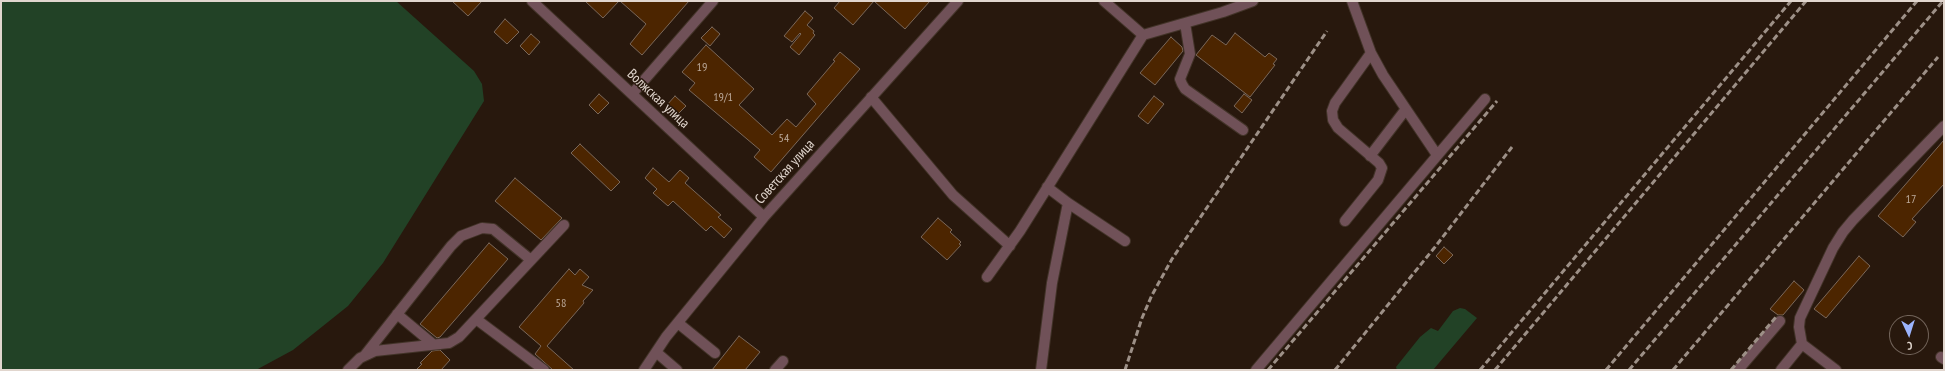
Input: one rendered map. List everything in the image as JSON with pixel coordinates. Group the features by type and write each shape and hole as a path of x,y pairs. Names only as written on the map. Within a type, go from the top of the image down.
{"street":[{"name":"Волжская улица","path":"532,1 764,216"},
{"path":"632,94 713,1"},
{"name":"Советская улица","path":"644,370 678,323 764,216 958,1"},
{"path":"1104,1 1143,35"},
{"path":"987,277 1010,246 1143,35 1253,1"},
{"path":"1352,1 1371,53 1383,75 1438,155"},
{"path":"1185,23 1190,54 1180,79 1182,84 1186,89 1242,130"},
{"path":"1345,221 1381,175 1382,168 1379,163 1338,128 1333,120 1332,111 1335,103 1371,53"},
{"path":"871,97 953,195 1010,246"},
{"path":"1256,370 1485,99"},
{"path":"1370,156 1406,109"},
{"path":"1836,370 1802,344 1799,322 1833,248 1843,232 1944,126"},
{"path":"1047,187 1068,203 1125,241"},
{"path":"1041,370 1052,283 1068,203"},
{"path":"365,355 382,350 455,340 564,225"},
{"path":"348,370 365,355 451,246 468,232 482,228 493,229 531,260"},
{"path":"397,314 433,344"},
{"path":"476,319 544,370"},
{"path":"1738,370 1780,321"},
{"path":"678,323 714,353"},
{"path":"1781,370 1802,344"},
{"path":"656,352 676,370"},
{"path":"775,370 783,361"}],"green space":[{"path":"1,1 396,1 474,71 482,84 484,101 383,263 348,306 293,350 256,370 1,370"},
{"path":"1460,308 1465,309 1477,318 1433,370 1397,370 1396,367 1420,337 1431,328 1438,331 1453,311"}],"building":[{"path":"452,1 482,1 468,16"},
{"path":"585,1 619,1 603,18"},
{"path":"620,1 689,1 642,55 630,44 646,24"},
{"path":"840,1 874,1 853,25 834,8"},
{"path":"874,1 930,1 905,29"},
{"path":"805,11 813,18 807,25 814,31 813,33 815,35 799,55 790,47 801,34 800,33 792,42 784,36"},
{"path":"505,19 519,32 507,44 494,32"},
{"path":"712,27 720,34 710,46 701,38"},
{"path":"1235,33 1265,57 1269,53 1277,59 1273,64 1275,65 1250,97 1196,55 1212,35 1226,45"},
{"path":"531,34 540,42 529,55 520,46"},
{"path":"1171,37 1182,47 1183,51 1155,85 1140,73"},
{"path":"706,45 754,89 739,105 772,135 787,119 796,127 816,104 807,94 835,61 833,60 840,52 860,69 771,172 754,157 760,150 689,90 695,83 682,72"},
{"path":"599,94 609,103 598,114 589,105"},
{"path":"1244,94 1252,100 1242,113 1234,106"},
{"path":"675,96 686,106 677,115 666,106"},
{"path":"1154,96 1164,104 1148,124 1138,116"},
{"path":"1944,140 1944,184 1912,219 1916,222 1903,237 1878,216"},
{"path":"580,144 620,182 611,191 571,153"},
{"path":"653,168 669,182 680,170 689,178 685,183 721,215 718,217 732,229 724,238 711,226 706,231 673,201 668,206 653,193 657,189 645,178"},
{"path":"515,178 562,218 541,240 495,201"},
{"path":"938,218 952,230 950,232 961,242 959,244 961,245 947,260 921,237"},
{"path":"489,243 508,259 440,337 437,338 420,324"},
{"path":"1444,247 1453,255 1444,264 1436,256"},
{"path":"1859,256 1870,266 1826,318 1814,309"},
{"path":"569,269 575,275 580,269 589,277 582,285 593,290 583,301 584,303 547,346 574,370 553,370 535,354 541,346 519,327"},
{"path":"1794,281 1804,290 1783,315 1778,315 1770,309"},
{"path":"739,336 760,352 745,370 712,370"},
{"path":"440,350 450,360 441,370 416,370 422,364 420,363 432,351"}],"railway":[{"path":"1480,370 1791,1"},
{"path":"1495,370 1806,1"},
{"path":"1606,370 1917,1"},
{"path":"1629,370 1943,1"},
{"path":"1125,370 1142,318 1152,295 1172,259 1327,31"},
{"path":"1673,370 1938,57"},
{"path":"1268,370 1497,101"},
{"path":"1335,370 1435,247 1512,147"},
{"path":"1731,370 1776,317"}]}
